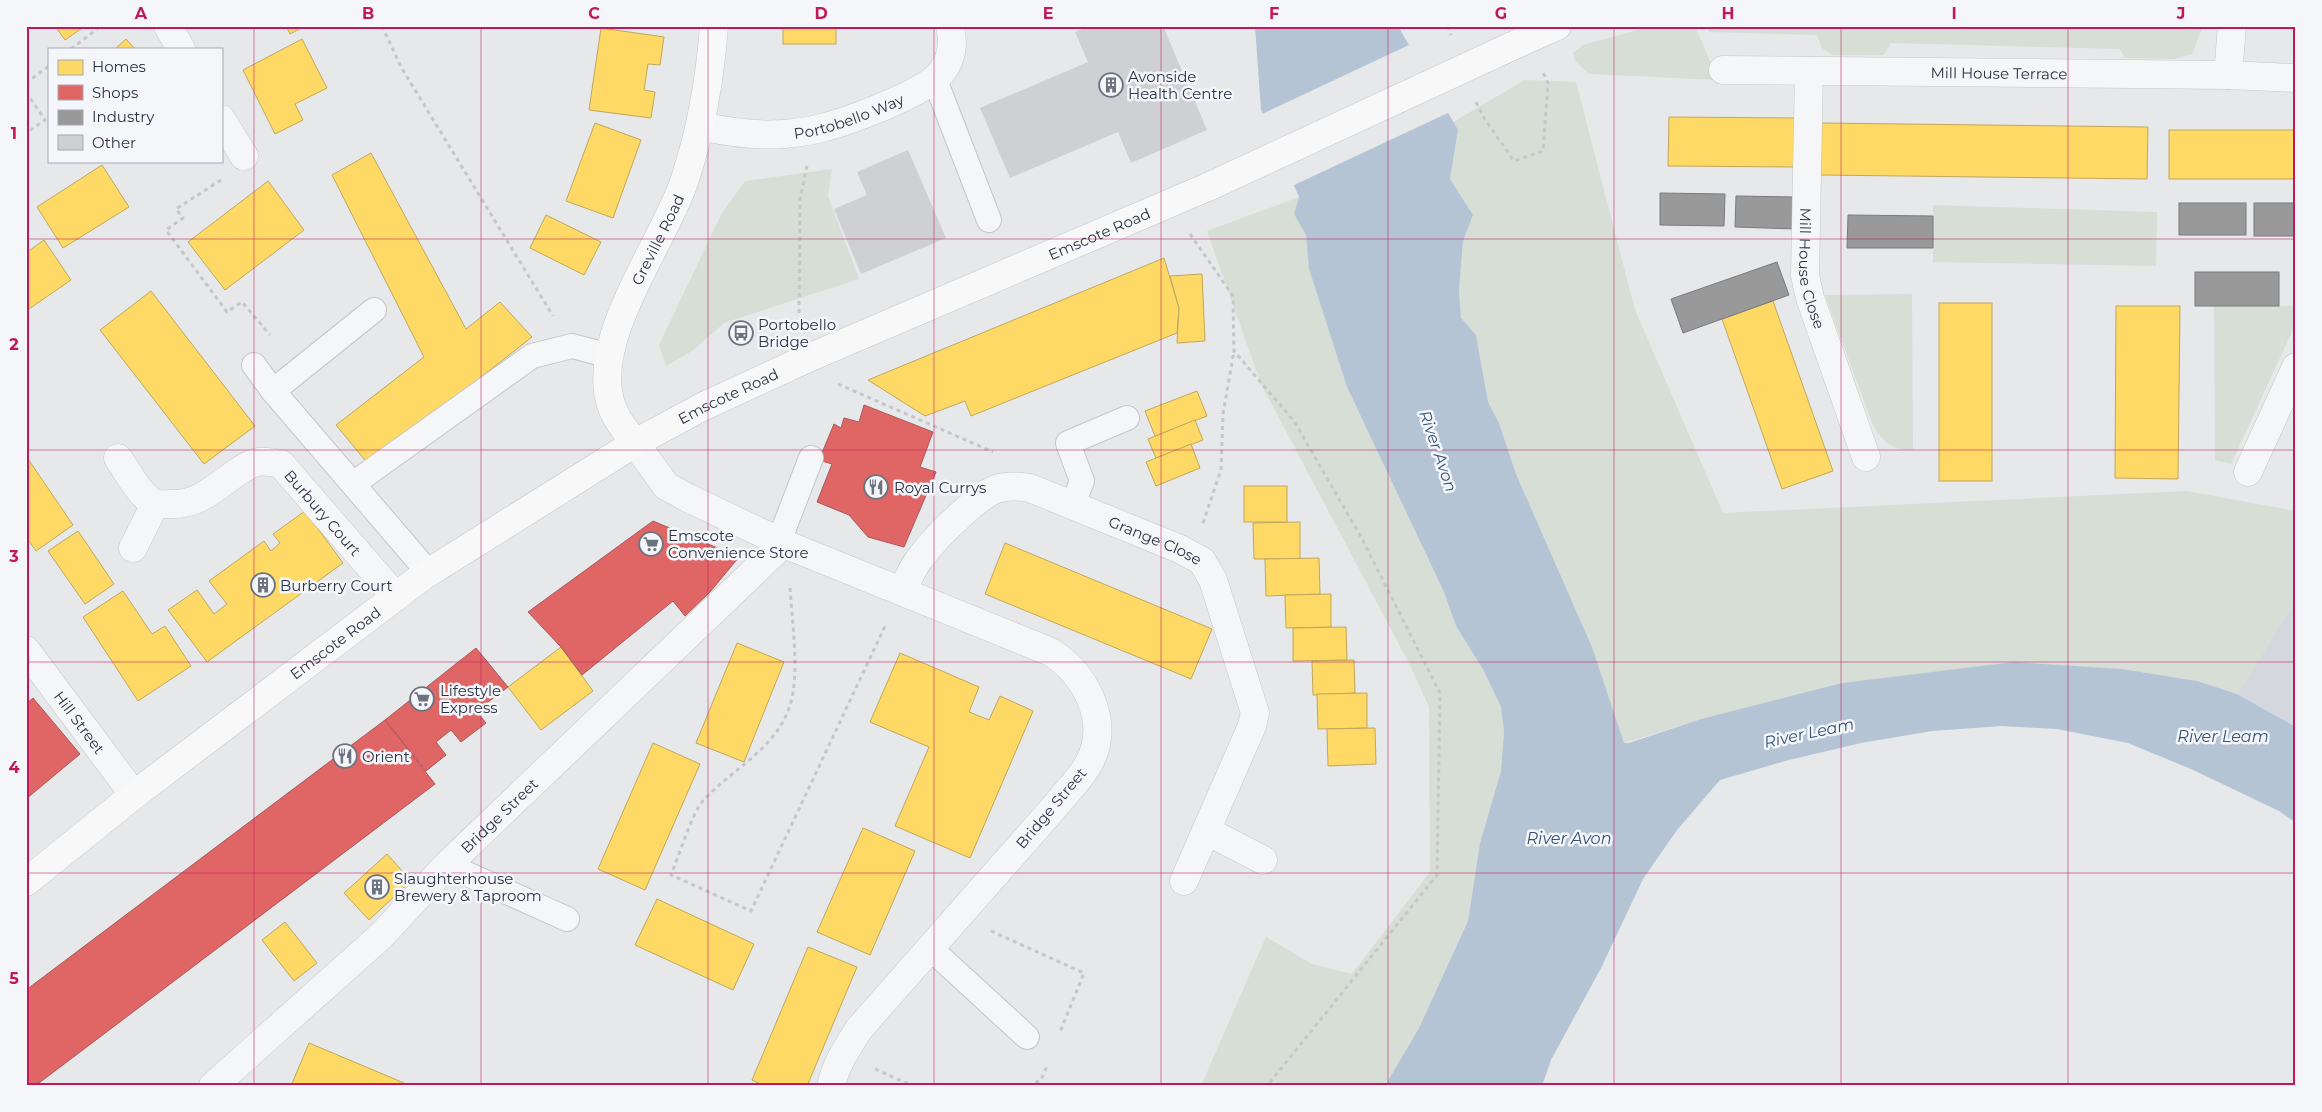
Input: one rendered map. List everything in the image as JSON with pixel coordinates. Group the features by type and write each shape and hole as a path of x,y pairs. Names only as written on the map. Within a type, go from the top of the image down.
{"main road":[{"name":"Greville Road","path":"635,443 616,417 610,400 607,384 610,356 613,341 629,298 660,238 683,184 700,126 708,90 714,26"},
{"name":"Emscote Road","path":"26,882 134,795 429,573 635,443 704,406 806,359 1210,186 1557,26"}],"street":[{"path":"168,26 180,48"},
{"name":"Portobello Way","path":"700,126 754,134 806,131 826,127 859,115 919,90 935,80 942,72 951,54 952,37 950,26"},
{"path":"2228,75 2232,26"},
{"name":"Mill House Terrace","path":"1723,70 2228,75 2296,78"},
{"name":"Mill House Close","path":"1810,71 1805,276 1810,298 1866,457"},
{"path":"222,122 236,166"},
{"path":"2248,472 2296,367"},
{"name":"Bridge Street","path":"635,443 666,486 783,543 1051,652 1062,660 1082,683 1090,697 1098,732 1096,748 1089,764 1058,803 859,1029 842,1055 830,1086"},
{"path":"118,458 143,494 155,504 133,548"},
{"name":"Burbury Court","path":"155,504 193,501 212,492 252,463 268,462 281,464 396,597"},
{"name":"Grange Close","path":"902,591 919,558 934,541 985,494 1001,487 1022,486 1192,554 1202,562 1210,572 1255,709 1254,720 1184,881"},
{"name":"Bridge Street","path":"213,1086 381,936 446,865 783,543"},
{"name":"Hill Street","path":"26,650 134,795"},
{"path":"1207,831 1263,860"}],"lane":[{"path":"935,80 989,220"},
{"path":"273,391 374,310"},
{"path":"353,484 532,356 572,346 610,356"},
{"path":"254,365 273,391 429,573"},
{"path":"1072,506 1082,481 1068,443 1127,418"},
{"path":"783,543 810,458"},
{"path":"446,865 567,920"},
{"path":"930,948 1027,1037"}],"path":[{"path":"72,48 101,26"},
{"path":"382,26 401,67 556,319"},
{"path":"1448,26 1453,42"},
{"path":"1476,100 1484,118 1514,161 1543,151 1548,83 1538,63"},
{"path":"26,83 48,67"},
{"path":"26,92 45,120 26,133"},
{"path":"800,313 800,199 809,156"},
{"path":"236,166 176,209 183,218 166,230 227,312 242,302 265,329"},
{"path":"1189,232 1233,296 1234,351 1223,414 1221,470 1192,554"},
{"path":"1234,351 1294,421 1361,537 1440,693 1437,875 1267,1086"},
{"path":"836,383 998,454"},
{"path":"783,543 794,667 790,705 776,734 754,758 700,803 671,875 751,912 902,591"},
{"path":"986,929 1084,973 1059,1036"},
{"path":"1028,1086 1041,1080 1048,1062"},
{"path":"875,1069 913,1086"}],"shaded area":[{"path":"1652,26 1695,26 1718,80 1589,74 1575,61 1573,53 1583,45"},
{"path":"1707,26 2203,26 2192,54 2174,59 2125,58 2120,49 1891,43 1883,55 1832,55 1822,48 1817,35 1709,32"},
{"path":"1525,80 1576,82 1635,310 1723,513 2187,491 2296,511 2296,600 2237,694 2197,681 2122,669 2013,662 1842,683 1701,719 1624,743 1592,647 1516,474 1499,423 1488,402 1476,335 1461,319 1459,290 1463,241 1473,215 1450,179 1458,131 1453,122"},
{"path":"832,169 828,196 859,279 724,323 692,351 666,366 659,345 721,215 745,181"},
{"path":"1299,197 1294,214 1306,235 1309,269 1347,387 1444,592 1456,626 1484,671 1501,707 1504,731 1501,771 1480,843 1468,921 1419,1028 1385,1086 1201,1086 1266,937 1312,964 1352,974 1430,872 1429,707 1411,667 1261,384 1207,231"},
{"path":"1933,205 2157,212 2156,266 1933,262"},
{"path":"1912,294 1913,450 1905,450 1892,446 1882,438 1874,427 1825,295"},
{"path":"2214,306 2296,306 2296,323 2231,464 2215,460"},
{"path":"2296,600 2296,727 2237,694"}],"water":[{"name":"River Avon","path":"1255,26 1398,26 1458,130 1450,179 1473,215 1463,241 1459,290 1461,318 1476,335 1488,402 1499,423 1516,474 1592,647 1624,743 1701,719 1842,683 2013,662 2122,669 2197,681 2237,694 2296,727 2296,823 2279,811 2191,769 2128,743 2057,729 2001,726 1932,731 1861,743 1789,760 1720,780 1677,830 1643,879 1601,968 1551,1060 1542,1086 1385,1086 1419,1028 1468,921 1480,843 1501,771 1504,731 1501,707 1484,671 1456,626 1444,592 1347,387 1309,269 1306,235 1294,214 1299,197 1261,110"}],"pier":[{"path":"1411,44 1450,112 1292,186 1260,115"}],"building: Homes":[{"path":"55,26 85,26 65,40"},
{"path":"286,26 305,26 290,34"},
{"path":"783,26 836,26 836,44 783,44"},
{"path":"601,28 664,37 660,65 648,64 644,90 655,92 651,118 589,110"},
{"path":"126,39 134,48 116,48"},
{"path":"302,39 327,88 295,104 303,120 275,134 243,70"},
{"path":"1669,117 1796,118 1795,167 1668,166"},
{"path":"595,123 641,140 613,218 566,201"},
{"path":"1821,123 2148,127 2147,179 1821,175"},
{"path":"2169,130 2296,130 2296,179 2169,179"},
{"path":"371,153 466,329 500,302 532,337 369,465 336,425 424,357 332,175"},
{"path":"102,165 129,207 63,248 37,207"},
{"path":"268,181 304,230 225,290 188,242"},
{"path":"546,215 601,242 584,275 530,248"},
{"path":"44,240 71,280 26,311 26,253"},
{"path":"1164,258 1179,308 1177,333 971,416 965,401 925,416 868,380"},
{"path":"1202,274 1205,341 1177,343 1179,308 1170,276"},
{"path":"151,291 255,426 204,464 100,330"},
{"path":"1773,301 1833,471 1782,489 1722,319"},
{"path":"1939,303 1992,303 1992,481 1939,481"},
{"path":"2116,306 2180,306 2178,479 2115,478"},
{"path":"1197,391 1207,416 1155,436 1145,411"},
{"path":"1195,420 1203,440 1156,458 1148,439"},
{"path":"1191,444 1200,468 1156,486 1146,462"},
{"path":"26,456 73,525 36,551 26,537"},
{"path":"1244,486 1287,486 1287,522 1244,522"},
{"name":"Burberry Court","path":"305,511 343,563 207,662 168,610 197,590 214,614 227,604 209,581 264,541 271,551 280,543 273,534"},
{"path":"1300,522 1300,559 1254,559 1253,523"},
{"path":"78,531 114,584 85,604 48,551"},
{"path":"1005,543 1212,629 1191,679 985,594"},
{"path":"1319,558 1320,594 1266,596 1265,559"},
{"path":"123,591 152,634 165,626 191,666 138,701 83,617"},
{"path":"1331,594 1331,627 1286,628 1285,595"},
{"path":"1346,627 1347,660 1293,661 1293,628"},
{"path":"737,643 784,662 744,762 696,743"},
{"path":"561,647 593,691 541,730 508,687"},
{"path":"900,653 979,687 969,712 989,720 1000,696 1033,711 970,858 895,826 929,747 870,722"},
{"path":"1354,660 1355,693 1313,695 1312,661"},
{"path":"1367,693 1367,728 1318,729 1317,694"},
{"path":"1375,728 1376,764 1328,766 1327,729"},
{"path":"653,743 700,764 645,890 598,869"},
{"path":"863,828 915,851 870,955 817,932"},
{"name":"Slaughterhouse Brewery & Taproom","path":"387,854 411,881 369,920 344,893"},
{"path":"657,899 754,944 733,990 635,945"},
{"path":"285,922 317,963 294,981 262,940"},
{"path":"808,947 857,967 807,1086 765,1086 752,1080"},
{"path":"309,1043 404,1083 403,1086 291,1086"}],"building: Shops":[{"name":"Royal Currys","path":"864,405 933,432 920,467 936,472 904,547 868,537 849,515 817,502 832,464 819,460 834,424 841,428 844,418 859,422"},
{"path":"653,521 739,557 710,592 685,616 673,601 582,675 561,647 528,612"},
{"path":"476,648 508,687 476,711 486,723 461,742 451,730 436,742 446,755 426,771 385,720"},
{"path":"33,698 80,754 26,799 26,704"},
{"path":"385,720 435,784 35,1086 26,1086 26,990"}],"building: Industry":[{"path":"1660,193 1725,194 1724,226 1660,225"},
{"path":"1736,196 1797,197 1796,229 1735,227"},
{"path":"2179,203 2246,203 2246,235 2179,235"},
{"path":"2254,203 2296,203 2296,236 2254,236"},
{"path":"1848,215 1933,216 1933,248 1847,248"},
{"path":"1777,262 1789,295 1683,333 1671,299"},
{"path":"2195,272 2279,272 2279,306 2195,306"}],"building: Other":[{"name":"Avonside Health Centre","path":"1089,26 1163,26 1207,130 1131,163 1118,132 1010,178 980,108 1088,62 1075,32"},
{"path":"908,150 946,238 861,274 834,209 867,195 857,172"}],"place":[{"name":"Avonside Health Centre","path":"1111,85"},
{"name":"Portobello Bridge","path":"741,333"},
{"name":"Royal Currys","path":"876,487"},
{"name":"Emscote Convenience Store","path":"651,544"},
{"name":"Burberry Court","path":"263,585"},
{"name":"Lifestyle Express","path":"422,699"},
{"name":"Orient","path":"345,756"},
{"name":"Slaughterhouse Brewery & Taproom","path":"377,887"}],"water label":[{"name":"River Leam","path":"1809,733"},
{"name":"River Leam","path":"2223,736"}]}
